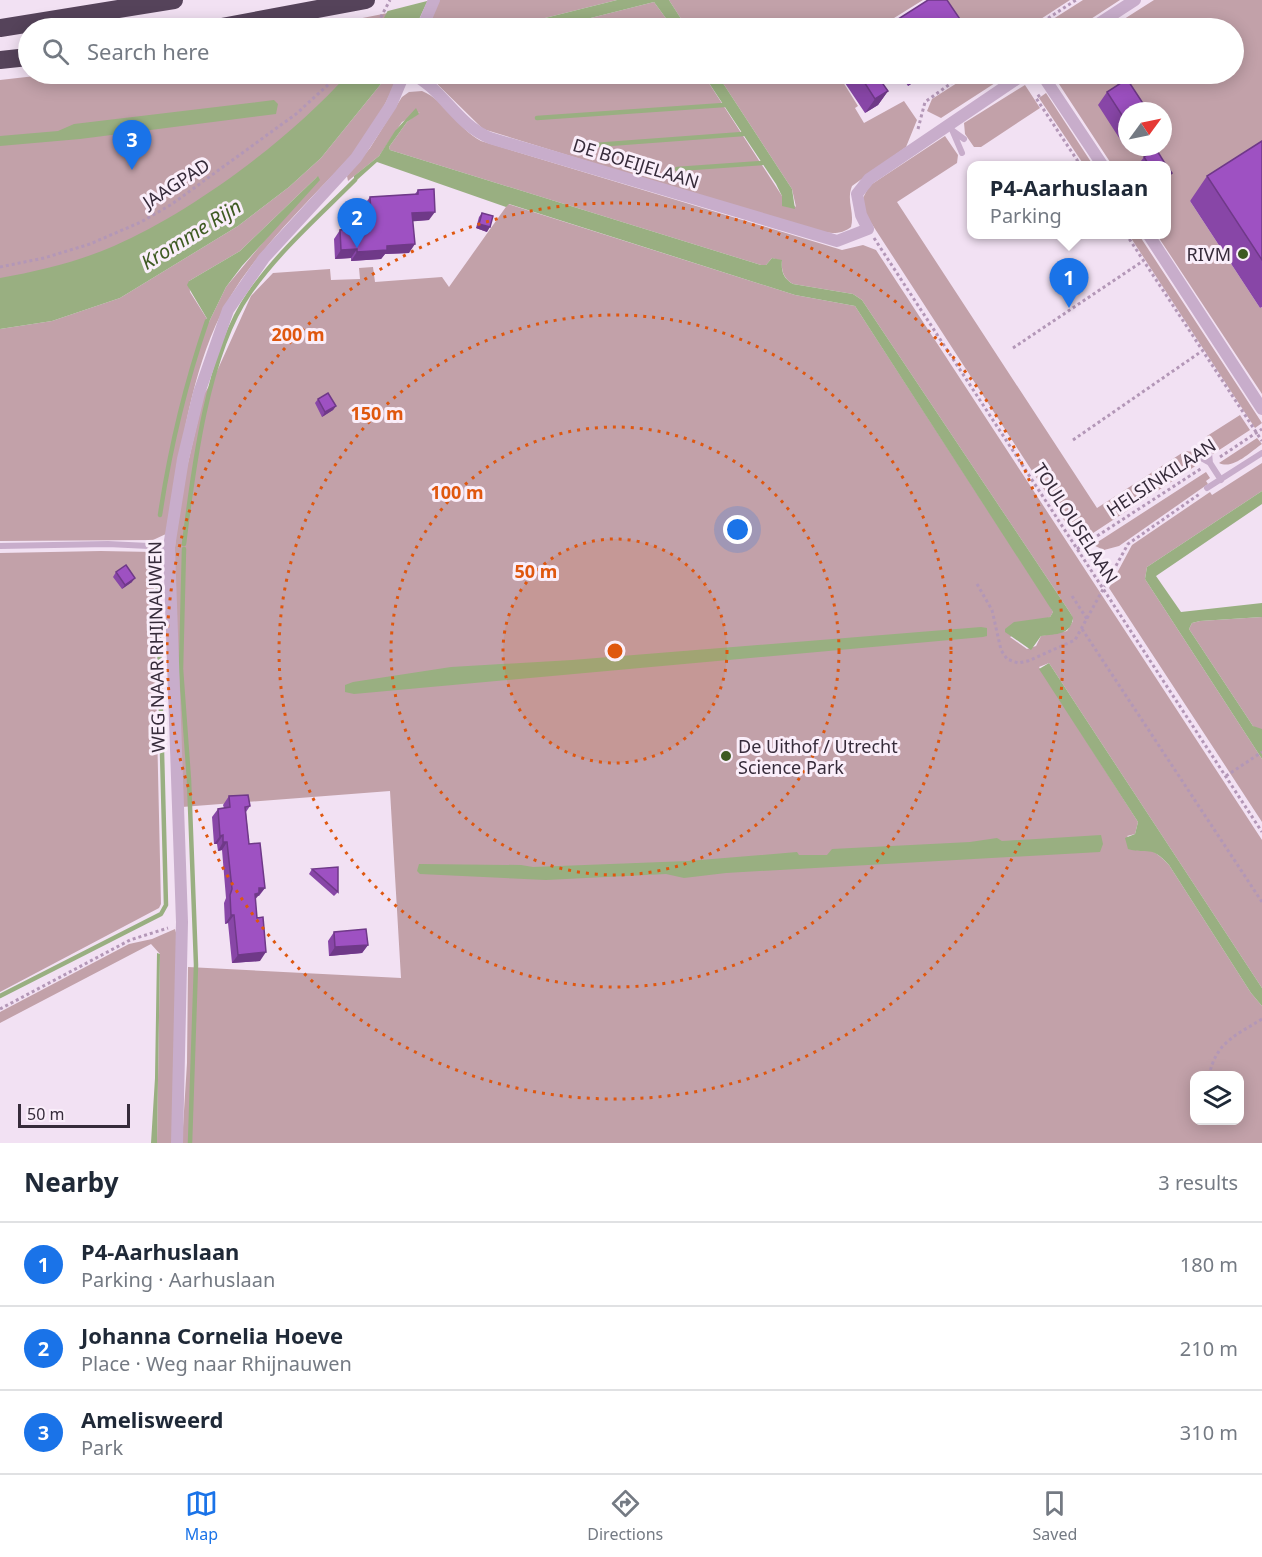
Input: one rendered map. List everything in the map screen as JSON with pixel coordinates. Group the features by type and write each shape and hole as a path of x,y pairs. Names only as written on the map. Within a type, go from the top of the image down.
{"highway":[{"path":"62,18 174,0"},
{"path":"270,18 366,0"},
{"path":"0,28 18,25"},
{"path":"0,60 18,58"}],"street":[{"path":"426,18 434,0"},
{"path":"1107,18 1135,0"},
{"name":"WEG NAAR RHIJNAUWEN","path":"177,1143 182,922 169,547 183,459 199,393 228,310 264,258 356,158 391,105 400,84"},
{"name":"DE BOEIJELAAN","path":"428,84 476,132 490,138 837,241 868,229"},
{"path":"868,229 858,204 858,194 862,186 914,149 951,127 1010,84"},
{"path":"1049,84 1099,161"},
{"path":"1151,239 1262,409"}],"lane":[{"path":"951,127 964,139"},
{"path":"951,127 962,153"},
{"path":"1203,444 1209,453 1210,463 1221,480"},
{"name":"HELSINKILAAN","path":"1208,488 1262,453"},
{"path":"1201,458 1210,463"},
{"path":"0,546 108,544 169,547"}],"path":[{"path":"380,18 390,0"},
{"path":"1048,18 1076,0"},
{"name":"JAAGPAD","path":"0,267 44,258 90,243 141,222 204,184 274,128 296,114 329,84"},
{"path":"914,149 925,102 950,84"},
{"path":"1051,88 1036,98 1078,161"},
{"name":"TOULOUSELAAN","path":"868,229 1262,832"},
{"path":"1129,239 1262,441"},
{"path":"1013,348 1143,261"},
{"path":"1073,440 1202,351"},
{"name":"HELSINKILAAN","path":"1077,549 1262,429"},
{"name":"HELSINKILAAN","path":"977,584 992,610 1001,650 1013,663 1028,661 1072,642 1132,540 1208,488"},
{"path":"1071,596 1087,619"},
{"path":"1082,628 1262,902"},
{"path":"1226,776 1260,753"},
{"path":"0,1009 130,940 148,937 182,922"},
{"path":"1210,1071 1212,1058 1224,1042 1262,1019"}],"shaded area":[{"path":"438,0 617,0 545,18 430,18"},
{"path":"669,0 923,0 894,18 681,18"},
{"path":"944,0 1070,0 1042,18 955,18"},
{"path":"1083,0 1120,0 1092,18 1055,18"},
{"path":"1154,0 1262,0 1262,154 1190,201 1260,308 1262,307 1262,394 1160,239 1171,239 1171,161 1109,161 1059,84 1244,84 1244,18 1126,18"},
{"path":"654,2 666,18 591,18"},
{"path":"398,11 395,18 362,18"},
{"path":"18,78 18,84 350,84 226,200 0,296 0,80"},
{"path":"381,84 395,84 374,126 360,146 266,248 233,292 221,314 200,366 186,422 166,534 153,540 0,541 0,329 52,321 120,298 238,226 289,187 321,158","holes":["318,176 226,287 209,322 190,292 189,281 240,251"]},
{"path":"437,84 709,84 782,196 796,207 792,189 724,84 844,84 858,106 855,108 864,123 904,101 917,120 906,147 852,186 850,191 851,227 834,233 804,228 483,129"},
{"path":"955,84 994,84 941,118 927,111 932,99"},
{"path":"1025,85 1040,108 981,147 974,147 965,134 964,123"},
{"name":"De Uithof / Utrecht Science Park","path":"422,91 430,95 465,129 481,141 842,250 863,245 876,250 1262,840 1262,988 1049,663 1039,667 1138,822 1135,834 1127,836 1141,849 1160,856 1169,865 1251,993 1262,1006 1262,1143 182,1143 187,1063 188,967 401,978 390,791 182,807 174,570 176,525 204,394 213,380 251,296 273,273 330,269 331,280 360,279 359,268 373,267 375,282 442,277 449,287 508,204 795,295 855,306 1053,612 1050,617 1010,637 1027,649 1036,646 1041,636 1067,631 1073,621 1071,614 862,300 853,294 793,284 784,274 782,261 772,258 766,265 761,265 390,150 389,147 407,122 420,112 402,122 379,156 348,181 347,176 370,148 402,97 409,92"},
{"path":"1046,93 1090,161 1081,161 1039,98"},
{"path":"945,136 958,155 957,163 897,202 1097,508 1185,451 1194,452 1200,463 1087,537 1077,537 1073,534 866,215 863,198 869,186"},
{"path":"1132,239 1142,239 1262,423 1255,428"},
{"path":"1240,415 1250,430 1213,454 1206,443 1207,436"},
{"path":"1257,438 1262,444 1241,459 1230,464 1219,463"},
{"path":"1262,463 1262,491 1147,567 1145,579 1262,759 1262,822 1109,588 1132,545 1210,492 1212,495"},
{"path":"1206,472 1210,478 1206,481 1208,484 1119,546 1104,550 1093,545"},
{"path":"153,552 161,904 159,908 0,992 0,553"},
{"path":"1262,617 1262,729 1258,730 1253,726 1189,629 1192,623 1200,621"},
{"path":"175,929 178,940 174,1143 157,1143 160,954 151,944 0,1023 0,1012 129,944 152,939"}],"water":[{"path":"393,0 428,0 420,18 384,18"},
{"path":"617,0 669,0 681,18 666,18 654,2 591,18 545,18"},
{"name":"Kromme Rijn","path":"339,84 381,84 321,158 289,187 238,226 120,298 52,321 0,329 0,278 58,265 100,252 176,214 270,148"},
{"path":"710,84 724,84 792,189 795,209 782,206 782,196"},
{"path":"274,100 278,104 276,114 80,139 0,146 0,136 58,131 74,124"},
{"path":"416,108 419,114 407,122 389,147 390,150 761,265 766,265 772,258 782,260 783,274 793,284 853,294 862,300 1071,614 1073,618 1069,628 1062,633 1041,636 1031,650 1005,632 1005,629 1014,622 1050,617 1053,612 855,306 795,295 509,204 506,207 377,162 357,180 354,179 354,176 379,156 395,131"},
{"path":"318,176 320,180 242,266 226,287 209,322 187,285 189,281 240,251"},
{"path":"1262,491 1262,504 1156,576 1181,612 1262,603 1262,617 1200,621 1192,623 1189,629 1253,726 1262,729 1262,759 1145,579 1147,567"},
{"path":"987,628 987,636 354,694 345,692 345,685 353,682 451,667 572,660"},
{"path":"1049,663 1262,988 1262,1006 1251,993 1169,865 1153,852 1128,849 1125,838 1135,834 1138,822 1039,669"},
{"path":"1101,835 1103,844 1100,852 726,873 684,878 666,874 546,880 420,874 417,871 419,864 533,867 688,861 797,852 799,855 827,855 832,849 970,842 997,838 1002,841"},
{"path":"157,953 160,954 157,1143 151,1143 155,1078"}],"pier":[{"path":"389,0 431,0 384,12"}],"building":[{"path":"928,0 947,0 959,18 900,18"},
{"path":"865,84 883,84 888,91 875,99"},
{"path":"1119,84 1130,84 1142,102 1118,102 1118,109 1107,92"},
{"path":"1262,141 1262,260 1207,176"},
{"path":"1146,156 1160,156 1164,161 1146,161"},
{"path":"434,189 435,212 412,213 415,244 387,246 387,250 357,252 357,249 341,250 340,230 372,226 370,197 418,194 418,190"},
{"path":"482,213 493,216 490,227 479,224"},
{"path":"328,393 336,406 325,412 318,399"},
{"path":"126,565 135,578 125,585 116,572"},
{"path":"248,795 250,806 245,807 249,844 260,843 265,888 259,888 259,893 255,894 257,918 263,917 266,952 238,955 234,915 231,915 232,889 227,842 223,842 223,835 220,836 218,809 230,807 229,796"},
{"path":"338,867 338,892 312,869"},
{"path":"366,929 368,945 335,947 334,932"}],"waterway":[{"path":"537,118 724,105"},
{"path":"595,145 743,134"},
{"path":"677,169 762,163"},
{"path":"184,544 204,414 222,348 235,319 260,279 299,235 355,180"},
{"path":"160,515 179,417 207,321"},
{"path":"184,549 181,669 189,780 196,965 190,1143"},
{"path":"0,996 161,914 166,905 157,560"}],"place":[{"name":"Amelisweerd","path":"132,170"},
{"name":"Johanna Cornelia Hoeve","path":"357,248"},
{"name":"RIVM","path":"1243,254"},
{"name":"P4-Aarhuslaan","path":"1069,308"},
{"name":"De Uithof / Utrecht Science Park","path":"726,756"}]}
